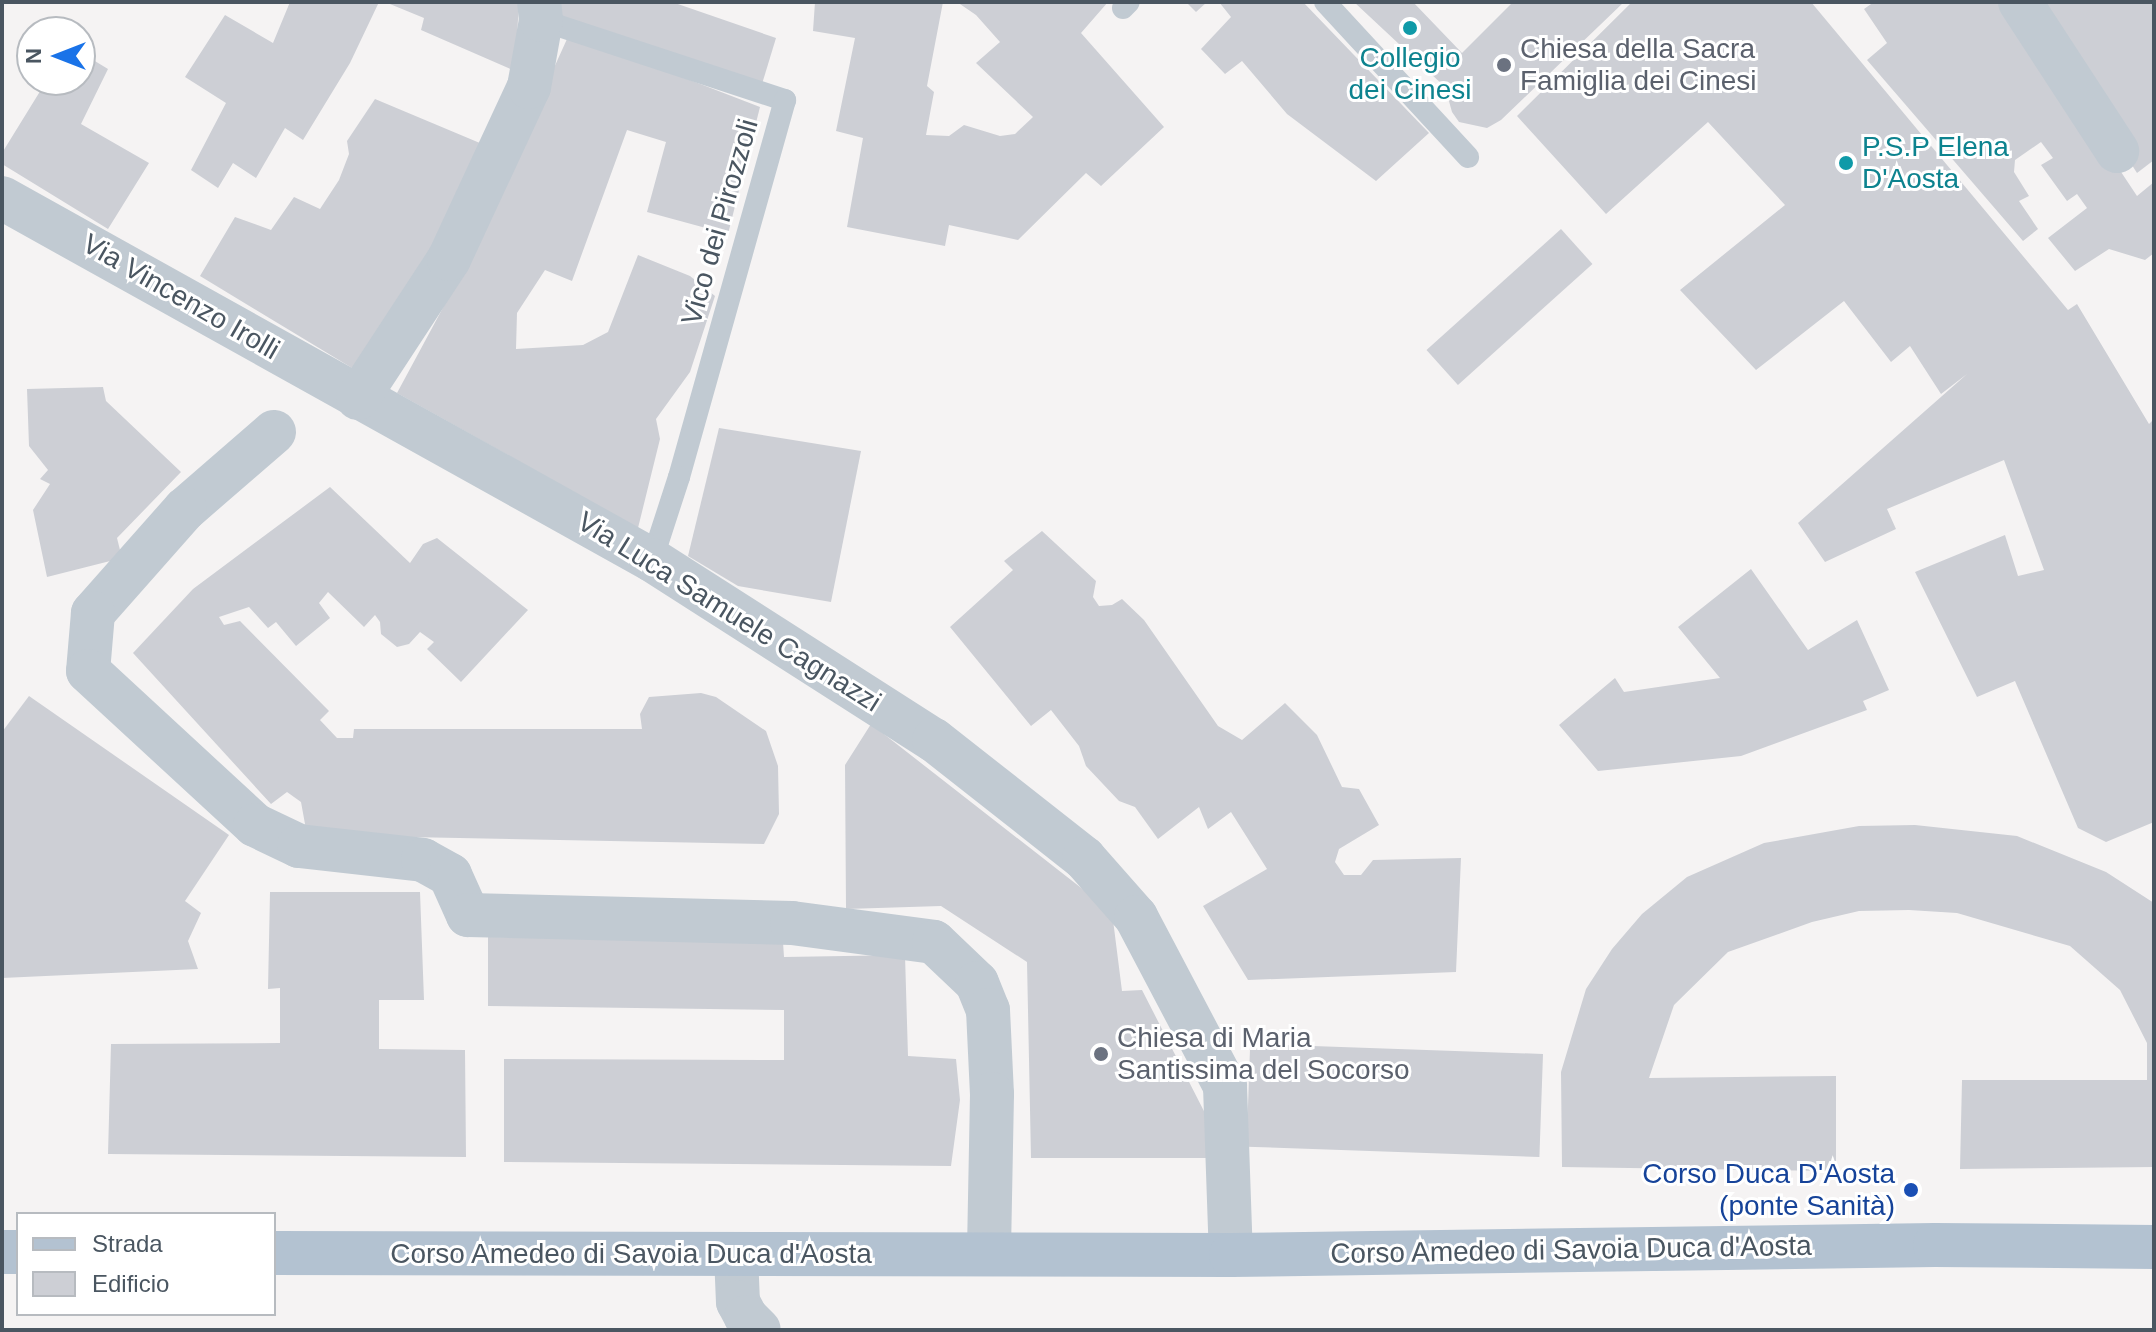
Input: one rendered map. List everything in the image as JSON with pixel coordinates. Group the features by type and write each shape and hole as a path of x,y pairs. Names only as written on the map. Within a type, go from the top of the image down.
{"main road":[{"name":"Corso Amedeo di Savoia Duca d'Aosta","path":"276,1253 1231,1255 1935,1245 2154,1247"}],"street":[{"path":"2020,2 2117,151"},
{"path":"358,398 449,259 529,87 540,11"},
{"name":"Via Vincenzo Irolli","path":"2,198 358,398"},
{"name":"Via Luca Samuele Cagnazzi","path":"358,398 652,560 934,740 1084,858 1136,917 1225,1086 1231,1255"},
{"path":"274,432 185,509 93,613 88,671 255,825 299,846 423,860 450,875 468,915 792,923 934,942 977,983 988,1010 992,1094 989,1254"},
{"path":"736,1255 738,1302 746,1317 759,1330"}],"lane":[{"path":"1325,2 1468,157"},
{"name":"Vico dei Pirozzoli","path":"540,11 785,100 679,477 652,560"}],"building":[{"path":"290,2 379,2 350,63 303,140 285,128 256,178 233,163 218,188 191,170 226,103 185,77 225,15 273,43"},
{"path":"385,2 519,2 515,71 421,30 424,18"},
{"path":"553,2 672,2 776,38 762,84 553,16"},
{"path":"815,2 943,2 927,86 934,92 926,135 949,136 964,125 1000,136 1015,134 1033,117 976,63 1000,42 976,15 957,2 1108,2 1081,33 1164,127 1101,186 1086,173 1018,240 949,225 945,246 847,227 863,138 836,131 855,38 813,31"},
{"path":"1186,2 1207,2 1196,12"},
{"path":"1219,2 1303,2 1429,133 1376,181 1287,114 1242,61 1225,74 1201,49 1231,17"},
{"name":"Chiesa della Sacra Famiglia dei Cinesi","path":"1354,2 1413,2 1462,53 1513,2 1624,2 1501,120 1487,128 1459,122 1452,112 1445,87"},
{"path":"1632,2 1811,2 2068,310 2077,304 2149,424 2154,419 2154,822 2106,842 2078,828 2015,681 1977,697 1915,572 2005,535 2018,576 2044,570 2004,460 1887,509 1896,529 1825,562 1798,523 1967,374 1941,394 1910,346 1891,362 1844,301 1756,370 1680,290 1785,205 1708,122 1606,214 1517,116"},
{"path":"1874,2 2008,2 2137,196 2154,182 2154,253 2145,260 2109,249 2075,271 2048,238 2087,208 2077,194 2067,201 2041,165 2053,158 2041,142 2015,160 2014,172 2029,196 2019,201 2038,229 2023,241 1867,60 1887,43 1864,9"},
{"path":"2028,2 2154,2 2154,160 2137,173"},
{"path":"567,39 651,65 760,107 728,234 647,212 666,142 627,130 572,281 545,270 517,313 516,349 583,345 608,332 638,255 690,276 715,296 690,372 656,419 660,439 638,528 397,393 459,278"},
{"path":"96,62 108,69 96,93"},
{"path":"37,96 95,96 81,124 149,163 108,229 2,164 2,153"},
{"path":"375,99 487,146 362,374 200,276 235,217 271,230 294,197 320,209 339,180 349,154 347,141"},
{"path":"1561,229 1592,264 1458,385 1426,350"},
{"path":"103,387 106,401 181,472 117,538 122,558 47,577 33,510 50,484 40,479 48,470 29,446 27,389"},
{"path":"719,428 861,451 831,602 738,586 688,556"},
{"path":"330,487 410,563 423,544 437,538 528,610 461,682 427,649 434,642 420,632 409,644 397,647 381,634 380,622 375,615 364,627 328,592 319,603 330,618 296,646 276,622 268,628 249,607 219,617 224,625 240,621 329,711 320,720 337,738 353,738 354,729 642,729 640,714 649,697 701,693 716,697 766,731 778,766 779,814 764,844 307,835 301,802 287,792 271,804 133,653 193,589"},
{"path":"1042,531 1096,581 1093,597 1099,606 1112,605 1122,599 1144,620 1218,726 1242,740 1285,703 1317,735 1342,787 1359,789 1379,825 1339,849 1335,862 1344,875 1361,875 1373,860 1461,858 1456,972 1248,980 1203,906 1267,869 1231,812 1208,829 1199,807 1158,839 1135,807 1119,801 1086,766 1079,746 1051,710 1031,726 950,627 1013,570 1004,561"},
{"path":"1751,569 1808,650 1857,620 1889,690 1863,701 1867,710 1741,756 1598,771 1559,725 1615,678 1624,692 1720,678 1678,627"},
{"path":"29,696 229,835 185,901 201,913 188,941 198,969 2,978 2,732"},
{"path":"871,724 1112,912 1122,991 1142,990 1207,1117 1208,1158 1031,1158 1027,962 941,906 846,909 845,765"},
{"path":"1915,825 2017,836 2106,872 2154,903 2154,1167 1960,1169 1962,1080 2147,1080 2147,1043 2120,990 2070,946 1957,913 1909,910 1859,911 1812,922 1728,952 1674,1005 1649,1078 1836,1076 1836,1171 1562,1167 1561,1072 1586,989 1612,949 1642,914 1687,877 1764,843 1859,826"},
{"path":"270,892 420,892 424,1000 379,1000 379,1049 465,1050 466,1157 108,1154 111,1044 280,1043 280,988 268,989"},
{"path":"488,937 783,942 784,957 905,955 908,1056 956,1059 960,1100 951,1166 504,1162 504,1059 784,1060 784,1010 488,1006"},
{"path":"1250,1044 1543,1054 1539,1157 1247,1147"}],"place":[{"name":"Collegio dei Cinesi","path":"1410,28"},
{"name":"Chiesa della Sacra Famiglia dei Cinesi","path":"1504,65"},
{"name":"P.S.P Elena D'Aosta","path":"1846,163"},
{"name":"Chiesa di Maria Santissima del Socorso","path":"1101,1054"},
{"name":"Corso Duca D'Aosta (ponte Sanità)","path":"1911,1190"}]}
